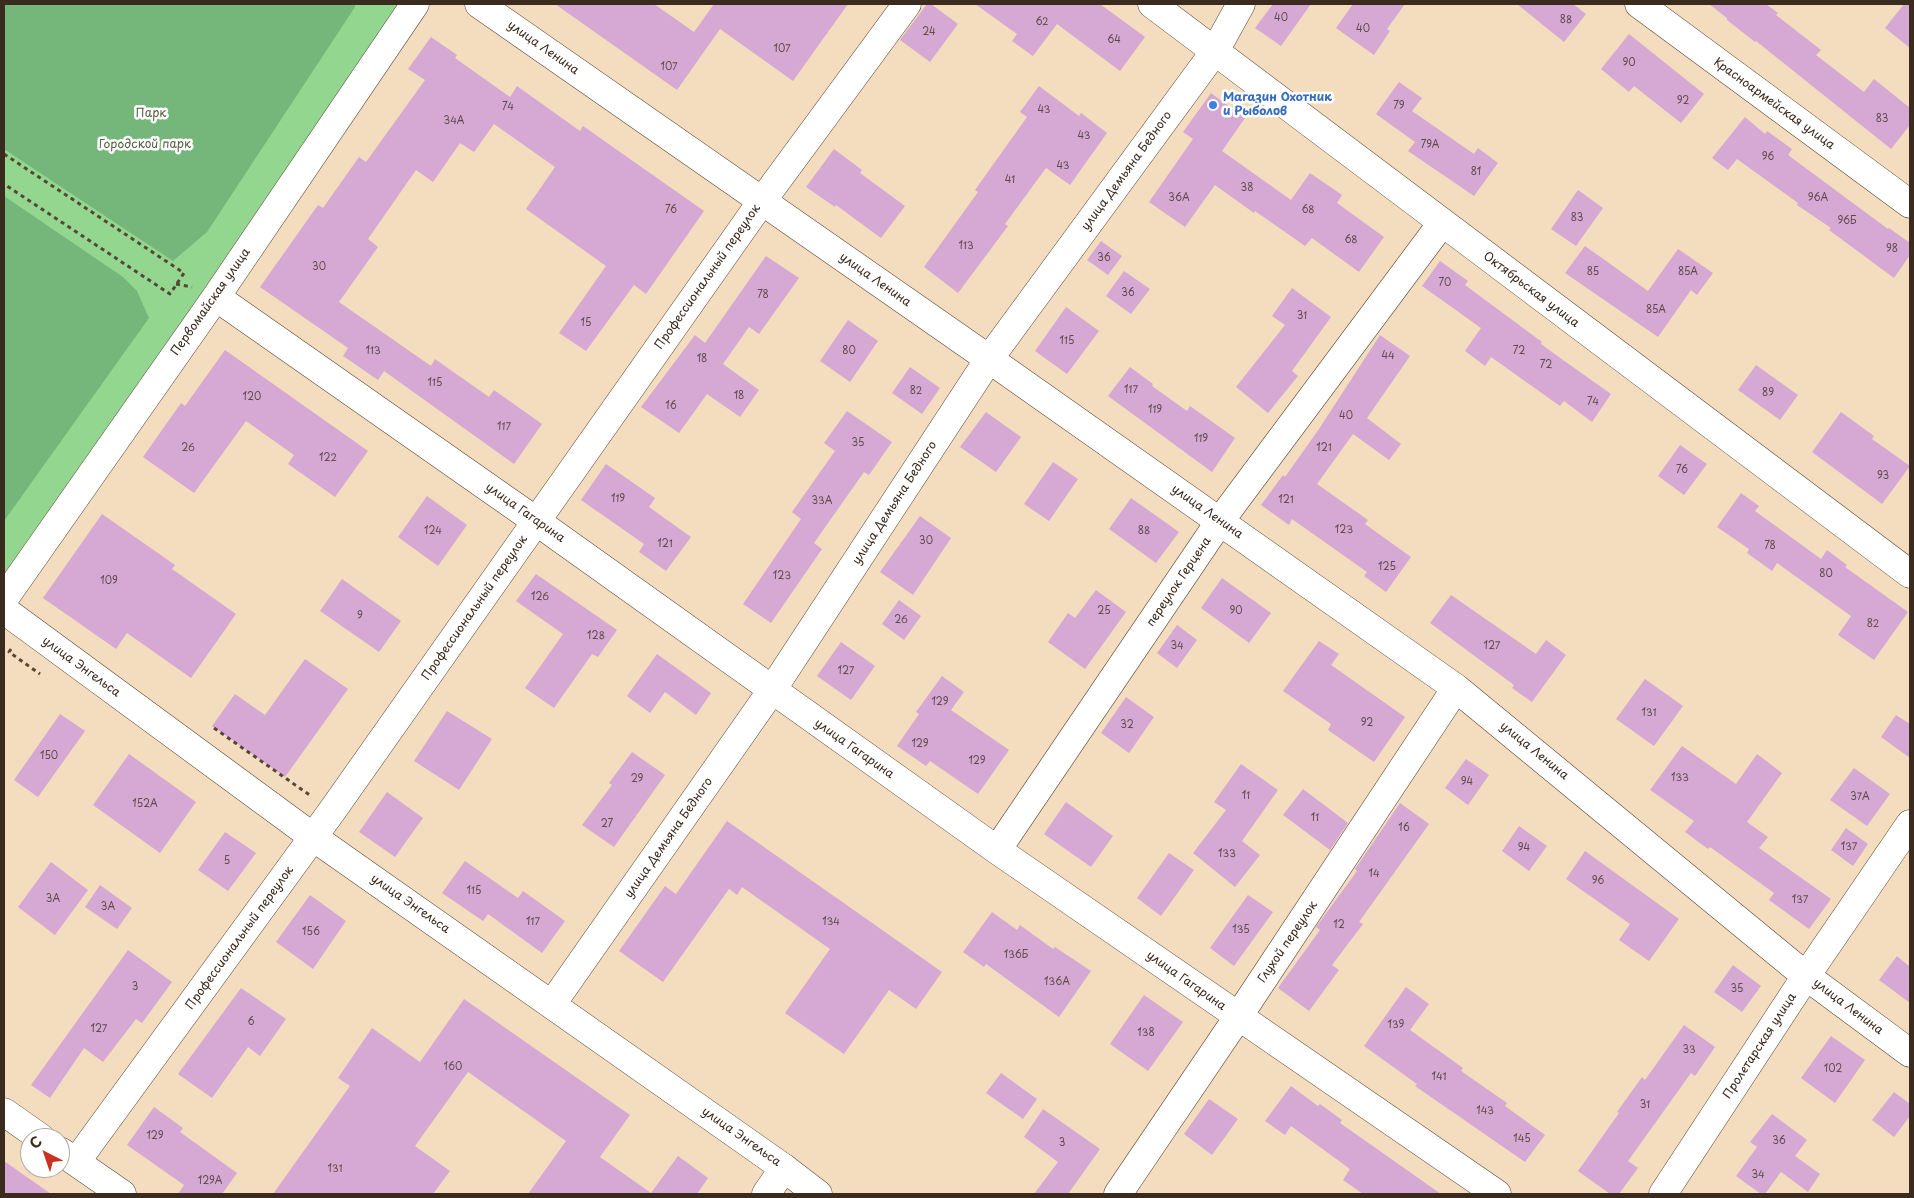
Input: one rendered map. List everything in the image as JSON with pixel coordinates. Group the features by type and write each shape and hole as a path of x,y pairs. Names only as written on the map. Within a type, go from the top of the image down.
{"street":[{"name":"Первомайская улица","path":"4,599 216,297 415,4"},
{"name":"улица Ленина","path":"479,4 989,359 1456,688 1806,976 1910,1053"},
{"name":"Профессиональный переулок","path":"70,1153 313,837 762,201 907,4"},
{"name":"Октябрьская улица","path":"1152,4 1910,574"},
{"name":"улица Демьяна Бедного","path":"552,1004 772,690 989,359 1215,51 1241,4"},
{"name":"Красноармейская улица","path":"1639,4 1910,204"},
{"name":"переулок Герцена","path":"997,850 1220,521 1442,223"},
{"name":"улица Гагарина","path":"216,297 536,521 997,850 1497,1194"},
{"name":"улица Энгельса","path":"4,610 313,837 784,1168 818,1194"},
{"name":"Глухой переулок","path":"1118,1194 1456,688"},
{"name":"Пролетарская улица","path":"1663,1194 1806,976 1910,824"},
{"path":"4,1112 27,1128"},
{"path":"70,1157 122,1194"},
{"path":"766,1194 784,1168"}],"path":[{"path":"4,154 184,273 170,294 4,184"},
{"path":"4,647 9,652"}],"green space":[{"name":"Городской парк","path":"4,4 415,4 4,599"},
{"name":"Парк","path":"4,4 355,4 355,7 207,232 173,261 4,149"},
{"path":"4,196 123,277 137,291 149,318 4,521"}],"building":[{"path":"555,4 654,4 694,32 714,4 848,4 793,81 720,29 677,90"},
{"path":"927,4 931,4 958,24 930,62 900,40"},
{"path":"975,4 1100,4 1145,37 1120,71 1057,24 1033,56 1012,41 1017,34"},
{"path":"1273,4 1311,4 1281,46 1255,28"},
{"path":"1353,4 1405,4 1387,29 1390,31 1374,55 1336,28"},
{"path":"1517,4 1573,4 1586,14 1564,42"},
{"path":"1709,4 1766,4 1778,13 1776,15 1821,50 1816,55 1864,92 1874,79 1910,108 1910,125 1891,149"},
{"path":"1904,4 1910,4 1910,48 1885,28"},
{"path":"1629,34 1704,94 1681,123 1634,86 1629,92 1601,69"},
{"path":"431,37 457,55 455,58 510,97 517,86 580,131 583,126 704,211 646,294 634,285 586,351 559,333 606,266 526,209 555,167 494,124 474,152 460,143 433,182 416,170 368,239 378,247 339,302 431,366 435,359 489,397 494,390 542,424 514,464 384,371 378,380 343,356 348,348 260,287 318,205 323,208 359,157 366,162 425,80 408,69"},
{"path":"1399,82 1422,98 1412,111 1474,154 1478,148 1498,163 1474,196 1408,151 1415,142 1376,114"},
{"path":"1039,86 1079,116 1081,113 1107,133 1070,185 1046,168 1005,224 1008,226 958,293 924,267 978,192 975,190 1027,117 1020,112"},
{"path":"1211,93 1245,118 1222,151 1291,200 1310,173 1342,195 1337,203 1384,237 1359,272 1312,238 1305,246 1215,185 1185,227 1149,202 1193,139 1183,132"},
{"path":"1745,117 1765,134 1767,131 1792,149 1788,155 1888,229 1910,243 1910,255 1894,278 1829,230 1831,228 1797,205 1798,203 1737,159 1728,170 1712,158"},
{"path":"834,149 862,170 860,173 905,206 881,238 836,205 835,207 806,187"},
{"path":"1578,190 1603,208 1576,246 1551,229"},
{"path":"1101,241 1122,256 1108,275 1087,260"},
{"path":"1585,246 1648,291 1678,249 1713,273 1697,295 1691,290 1658,337 1565,273"},
{"path":"766,256 799,278 759,334 749,327 723,364 759,390 740,417 707,394 679,433 641,407 695,335 705,343"},
{"path":"1440,261 1468,281 1465,285 1542,342 1541,344 1611,394 1592,422 1564,401 1560,406 1491,357 1485,366 1465,351 1481,328 1422,286"},
{"path":"1124,271 1150,289 1131,314 1106,296"},
{"path":"1292,288 1331,317 1292,371 1298,376 1268,413 1236,387 1285,325 1272,316"},
{"path":"1066,307 1099,331 1067,374 1035,351"},
{"path":"848,320 878,341 850,382 820,361"},
{"path":"1380,335 1410,356 1367,418 1401,444 1389,460 1353,434 1317,484 1368,520 1365,524 1411,557 1386,592 1364,576 1367,572 1292,519 1289,525 1261,505 1283,475 1285,477 1319,429"},
{"path":"225,350 368,451 335,497 288,464 294,455 246,421 194,493 143,457 181,403 185,406"},
{"path":"1756,365 1798,395 1780,420 1738,390"},
{"path":"910,367 940,388 922,414 892,393"},
{"path":"1130,367 1153,384 1152,386 1187,411 1190,406 1235,438 1212,472 1108,396"},
{"path":"847,411 892,442 869,475 864,472 814,543 822,549 771,623 743,604 801,519 792,512 835,451 824,443"},
{"path":"986,412 1021,437 996,472 960,447"},
{"path":"1841,412 1874,436 1872,439 1910,466 1882,504 1812,452"},
{"path":"1680,445 1707,464 1684,495 1658,476"},
{"path":"1053,462 1078,479 1049,521 1024,504"},
{"path":"606,464 655,498 649,507 691,537 666,571 639,552 644,544 581,500"},
{"path":"1741,493 1759,506 1755,511 1821,559 1827,550 1847,565 1845,567 1908,612 1874,660 1838,635 1851,616 1777,563 1772,571 1747,553 1749,549 1717,527"},
{"path":"427,496 467,525 438,566 398,537"},
{"path":"1131,498 1179,532 1156,563 1109,529"},
{"path":"102,514 175,565 172,569 236,614 191,678 127,633 116,649 43,598"},
{"path":"920,516 951,538 913,595 880,572"},
{"path":"536,574 617,630 598,657 592,654 554,708 525,688 563,634 516,601"},
{"path":"1222,578 1271,613 1249,643 1201,608"},
{"path":"342,579 401,621 379,652 320,611"},
{"path":"1096,590 1126,612 1085,669 1048,642 1068,613 1075,618"},
{"path":"1451,595 1536,654 1546,640 1566,655 1532,702 1512,688 1514,685 1430,623"},
{"path":"899,600 921,616 904,640 882,624"},
{"path":"1177,625 1197,640 1177,668 1157,653"},
{"path":"1319,641 1339,654 1331,665 1405,717 1374,762 1328,730 1331,724 1283,691"},
{"path":"841,642 875,666 851,700 817,676"},
{"path":"657,654 711,693 696,715 665,692 650,713 627,696"},
{"path":"305,659 348,689 285,777 212,726 235,694 265,715"},
{"path":"942,676 964,692 951,710 1009,750 978,794 930,761 926,766 897,746 919,714 916,712"},
{"path":"1645,679 1683,706 1654,746 1616,719"},
{"path":"1126,697 1154,717 1129,753 1101,733"},
{"path":"447,711 492,739 459,790 414,761"},
{"path":"60,714 85,731 38,797 14,780"},
{"path":"1896,715 1910,724 1910,758 1881,737"},
{"path":"1682,746 1736,784 1757,754 1782,773 1747,822 1768,837 1759,848 1831,899 1809,929 1769,900 1774,893 1710,847 1708,849 1685,832 1694,821 1650,790"},
{"path":"632,752 665,775 614,847 582,825 612,785 609,783"},
{"path":"129,754 196,802 160,853 93,805"},
{"path":"1466,759 1489,775 1468,805 1445,788"},
{"path":"1241,764 1278,790 1242,841 1260,855 1235,887 1193,853 1226,810 1214,802"},
{"path":"1854,768 1890,794 1867,826 1830,800"},
{"path":"1303,789 1348,823 1330,850 1283,815"},
{"path":"387,792 423,818 395,857 359,832"},
{"path":"1066,802 1113,836 1091,867 1044,834"},
{"path":"1400,803 1429,824 1359,922 1363,924 1332,965 1339,970 1309,1011 1278,988 1320,930 1316,927 1357,871 1355,869"},
{"path":"727,821 942,972 916,1009 889,990 844,1054 785,1013 830,949 742,887 737,895 729,889 663,982 619,951 665,886 676,894"},
{"path":"1519,826 1547,846 1529,871 1502,851"},
{"path":"1846,828 1868,844 1853,866 1831,850"},
{"path":"225,832 256,853 228,891 198,870"},
{"path":"1585,851 1679,919 1649,961 1619,940 1630,924 1566,879"},
{"path":"1169,853 1194,870 1161,916 1137,898"},
{"path":"465,861 518,898 523,891 565,921 542,953 488,914 483,921 442,893"},
{"path":"51,862 88,890 55,935 18,907"},
{"path":"100,885 132,908 117,929 85,907"},
{"path":"310,895 346,921 313,969 276,942"},
{"path":"1248,895 1273,912 1234,966 1210,948"},
{"path":"992,912 1017,930 1020,925 1053,949 1055,947 1091,971 1059,1017 986,964 984,967 963,952"},
{"path":"128,950 172,982 142,1023 136,1019 103,1062 84,1048 50,1098 31,1085"},
{"path":"1897,956 1910,967 1910,1003 1879,980"},
{"path":"1733,965 1761,986 1742,1012 1714,992"},
{"path":"1406,987 1429,1004 1410,1030 1463,1068 1461,1071 1507,1103 1505,1106 1545,1135 1525,1162 1415,1086 1417,1084 1364,1046"},
{"path":"241,988 286,1019 260,1056 248,1047 212,1098 178,1074"},
{"path":"1144,995 1183,1022 1148,1071 1110,1044"},
{"path":"464,999 630,1115 600,1157 651,1193 678,1156 708,1178 697,1194 528,1194 566,1141 468,1072 415,1146 450,1171 433,1194 273,1194 350,1086 338,1078 372,1028 420,1062"},
{"path":"1684,1025 1715,1047 1695,1076 1691,1073 1628,1161 1638,1168 1619,1194 1610,1194 1578,1171 1642,1077 1645,1080"},
{"path":"1831,1036 1865,1060 1835,1103 1801,1078"},
{"path":"1001,1073 1037,1099 1023,1119 986,1093"},
{"path":"1291,1086 1318,1106 1320,1104 1342,1120 1340,1123 1441,1194 1363,1194 1343,1180 1350,1169 1291,1126 1285,1135 1265,1121"},
{"path":"1894,1092 1910,1104 1910,1116 1894,1137 1872,1120"},
{"path":"1209,1099 1238,1119 1212,1155 1184,1134"},
{"path":"154,1107 183,1128 180,1132 237,1173 222,1194 178,1194 184,1185 127,1145"},
{"path":"1043,1109 1100,1149 1068,1194 1034,1194 1058,1162 1024,1137"},
{"path":"1772,1114 1807,1140 1795,1156 1820,1174 1808,1192 1781,1172 1765,1194 1761,1194 1736,1176 1757,1147 1750,1142"},
{"path":"4,1161 20,1172 20,1178 28,1178 51,1194 4,1194"}],"place":[{"name":"Магазин Охотник и Рыболов","path":"1213,105"}]}
